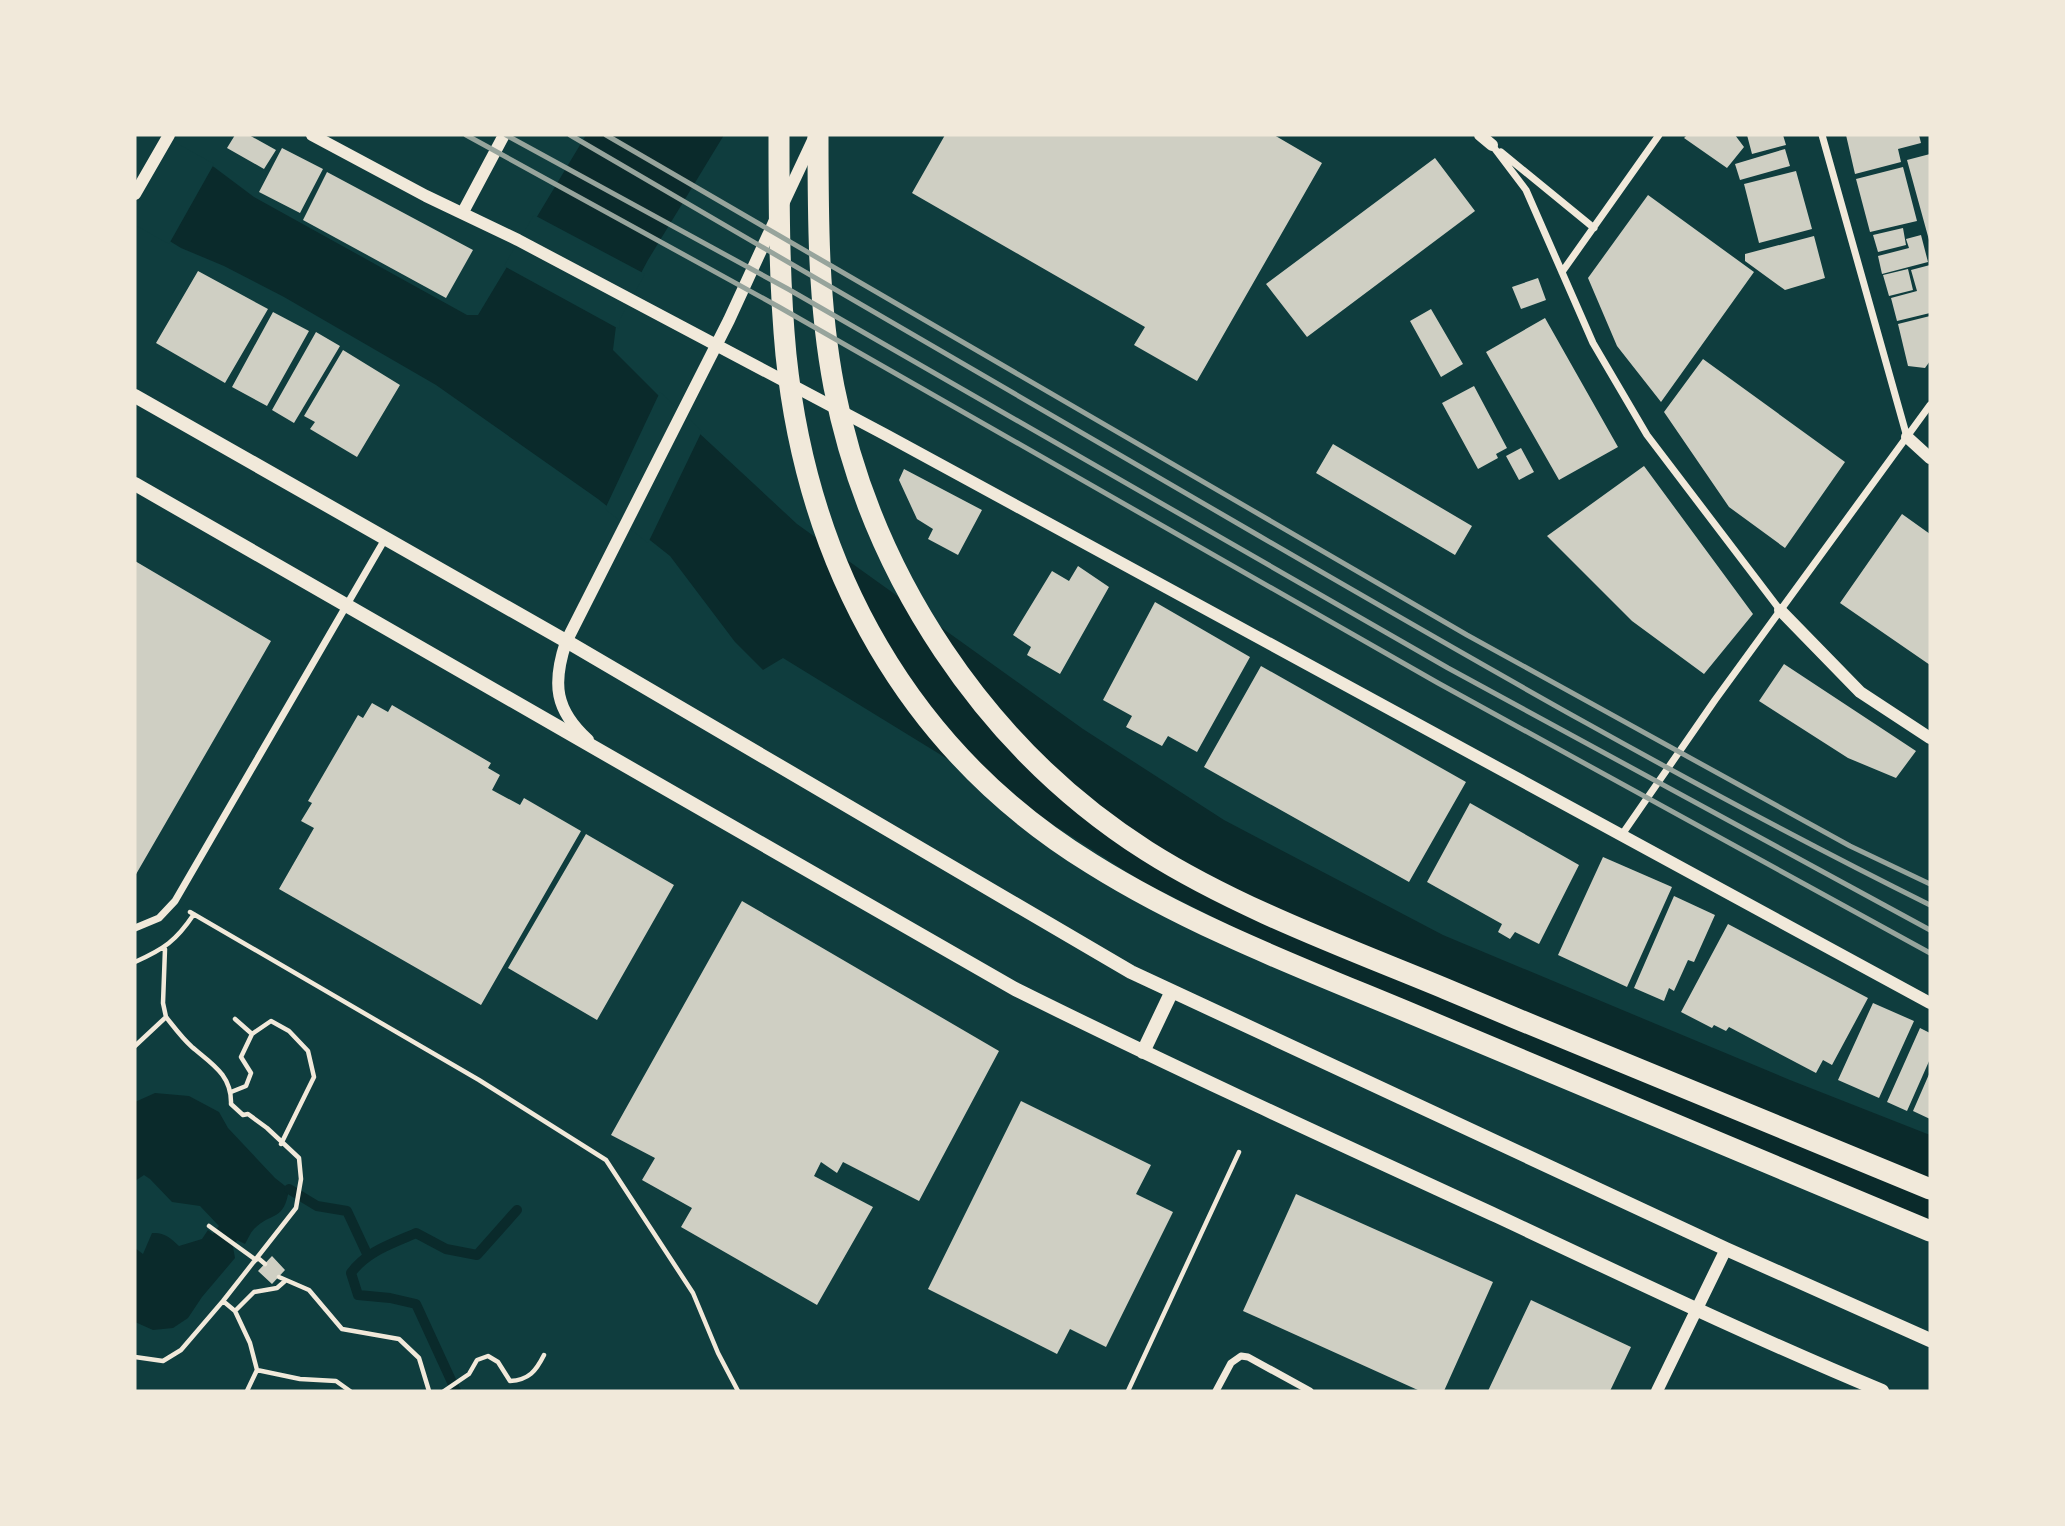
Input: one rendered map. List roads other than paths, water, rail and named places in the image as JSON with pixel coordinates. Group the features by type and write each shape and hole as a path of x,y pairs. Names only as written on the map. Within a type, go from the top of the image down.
{"highway":[{"path":"779,135 780,255 786,355 800,439 823,526 857,608 878,648 923,715 970,768 997,793 1089,863 1165,906 1277,957 1930,1231"},
{"path":"815,135 819,247 834,388 844,429 870,509 902,583 921,618 967,684 1021,747 1051,776 1082,803 1148,852 1231,896 1368,957 1930,1189"}],"main road":[{"path":"135,396 566,642 1131,972 1726,1249 1930,1340"},
{"path":"135,484 1015,989 1143,1052 1697,1310 1882,1391"},
{"path":"1143,1052 1172,991"}],"street":[{"path":"135,194 169,135"},
{"path":"312,135 716,344 1128,565 1930,1003"},
{"path":"463,212 504,135"},
{"path":"594,745 572,725 559,696 557,685 560,661 566,642 716,344 815,135"},
{"path":"1480,135 1594,228"},
{"path":"1562,272 1660,135"},
{"path":"1822,135 1906,437 1930,458"},
{"path":"1492,145 1525,190 1593,343 1647,435 1780,610 1860,692 1930,738"},
{"path":"1621,836 1715,700 1930,405"},
{"path":"135,928 159,918 175,901 385,539"},
{"path":"1657,1391 1726,1249"},
{"path":"1216,1391 1231,1363 1241,1356 1248,1357 1310,1391"}],"water":[{"path":"135,135 155,135 214,167 254,197 467,315 478,315 586,135 724,135 648,260 617,318 613,350 797,524 1083,729 1224,820 1443,935 1790,1080 1930,1135 1930,1235 1239,930 1141,881 783,658 763,670 735,642 670,556 598,499 436,385 284,297 224,266 181,248 135,220"},
{"path":"155,1093 189,1096 219,1112 228,1128 275,1178 289,1189 284,1207 276,1215 260,1223 245,1244 237,1240 233,1247 235,1258 188,1318 173,1328 153,1330 135,1322 135,1248 143,1254 152,1233 167,1236 179,1246 202,1239 208,1230 213,1234 219,1226 200,1206 172,1202 144,1175 135,1181 135,1102"}],"waterway":[{"path":"289,1189 317,1206 347,1211 368,1256"},
{"path":"456,1391 416,1304 358,1295 351,1273 372,1254 416,1233 446,1249 477,1255 517,1210"}],"railway":[{"path":"466,135 779,307 1438,683 1930,953"},
{"path":"506,135 788,289 1448,668 1930,930"},
{"path":"570,135 1502,675 1757,816 1930,905"},
{"path":"606,135 1467,635 1850,846 1930,884"}]}
